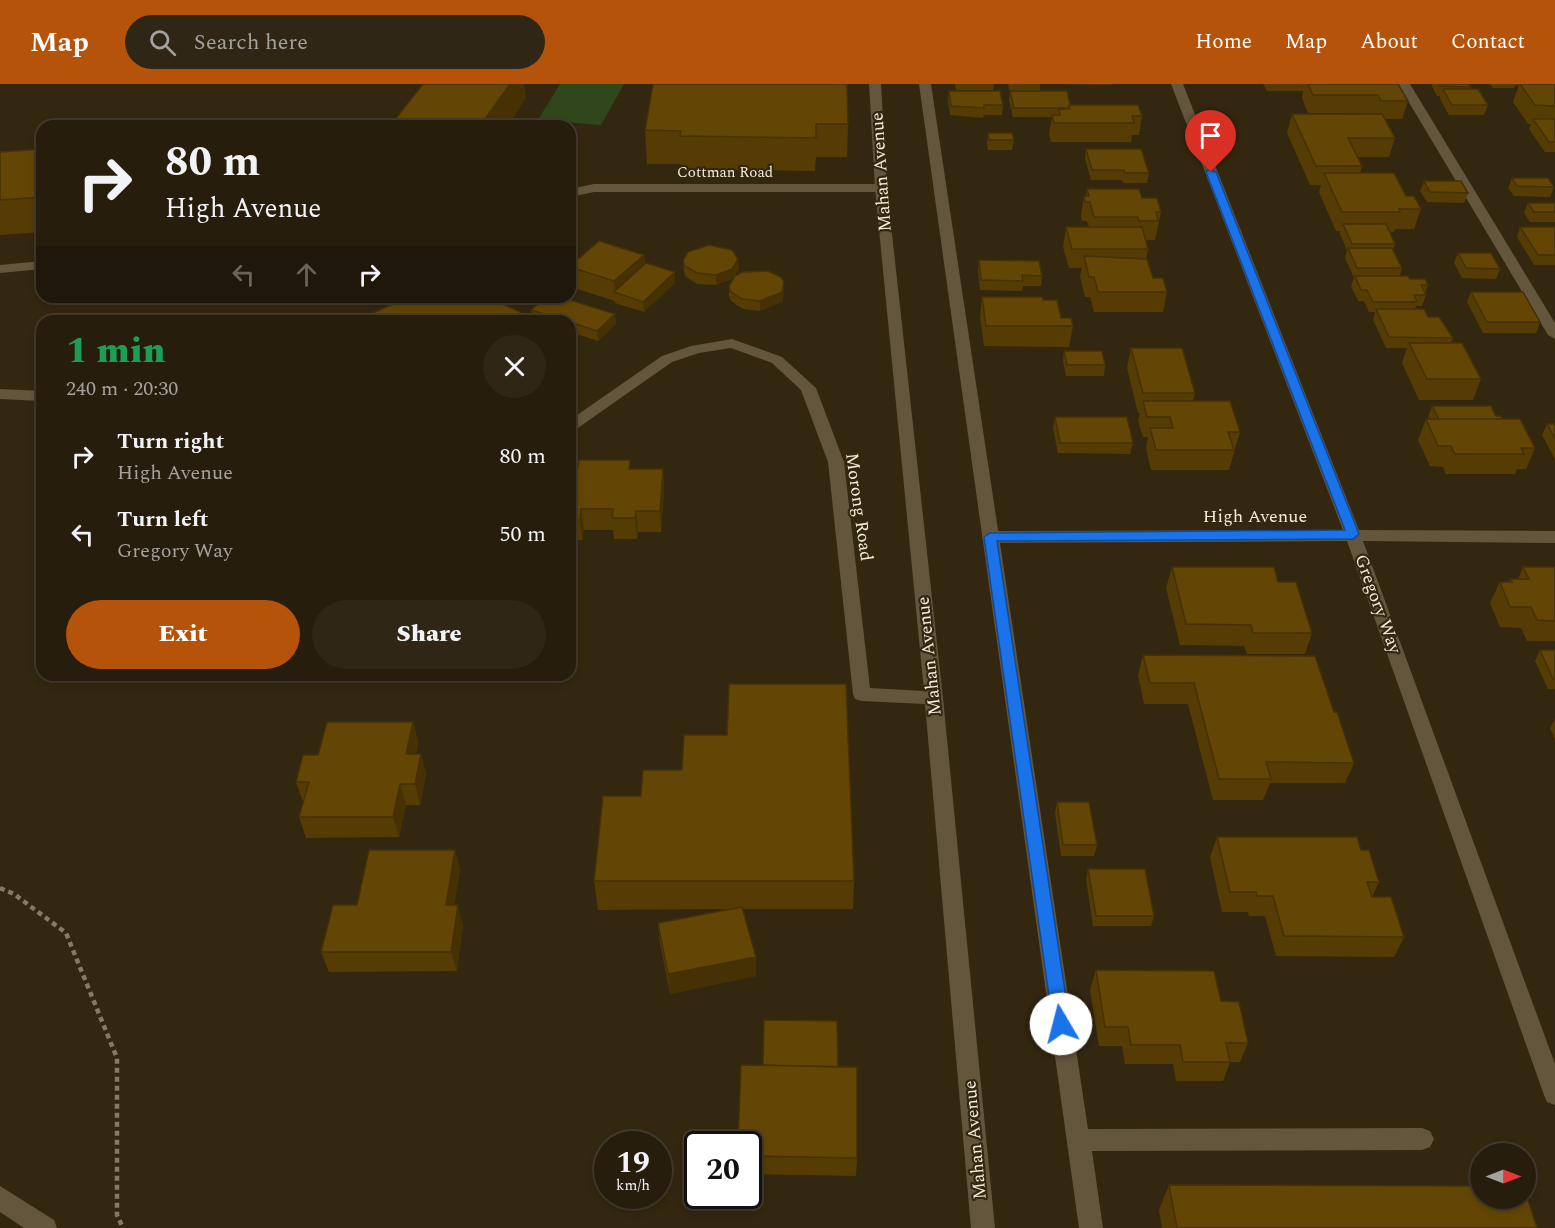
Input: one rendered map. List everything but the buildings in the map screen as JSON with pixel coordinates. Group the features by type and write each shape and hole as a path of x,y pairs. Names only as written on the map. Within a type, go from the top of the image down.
{"street":[{"name":"Mahan Avenue","path":"875,84 881,188 934,698 983,1228"},
{"path":"925,84 1091,1228"},
{"name":"Gregory Way","path":"1177,84 1353,534 1555,1095"},
{"path":"1404,84 1555,335"},
{"name":"Cottman Road","path":"576,192 594,188 881,188"},
{"path":"0,269 36,266"},
{"name":"Morong Road","path":"576,423 666,359 696,349 732,343 777,360 808,388 836,462 862,694 934,698"},
{"path":"0,394 36,396"},
{"name":"High Avenue","path":"990,537 1353,534 1555,537"},
{"path":"1078,1140 1422,1139"},
{"path":"0,1198 45,1228"}],"path":[{"path":"0,888 14,894 66,933 117,1058 117,1215 123,1228"}],"green space":[{"path":"560,84 624,84 601,125 576,123 576,120 538,120"}],"route":[{"path":"1061,1024 990,537 1353,534 1211,172"}]}
